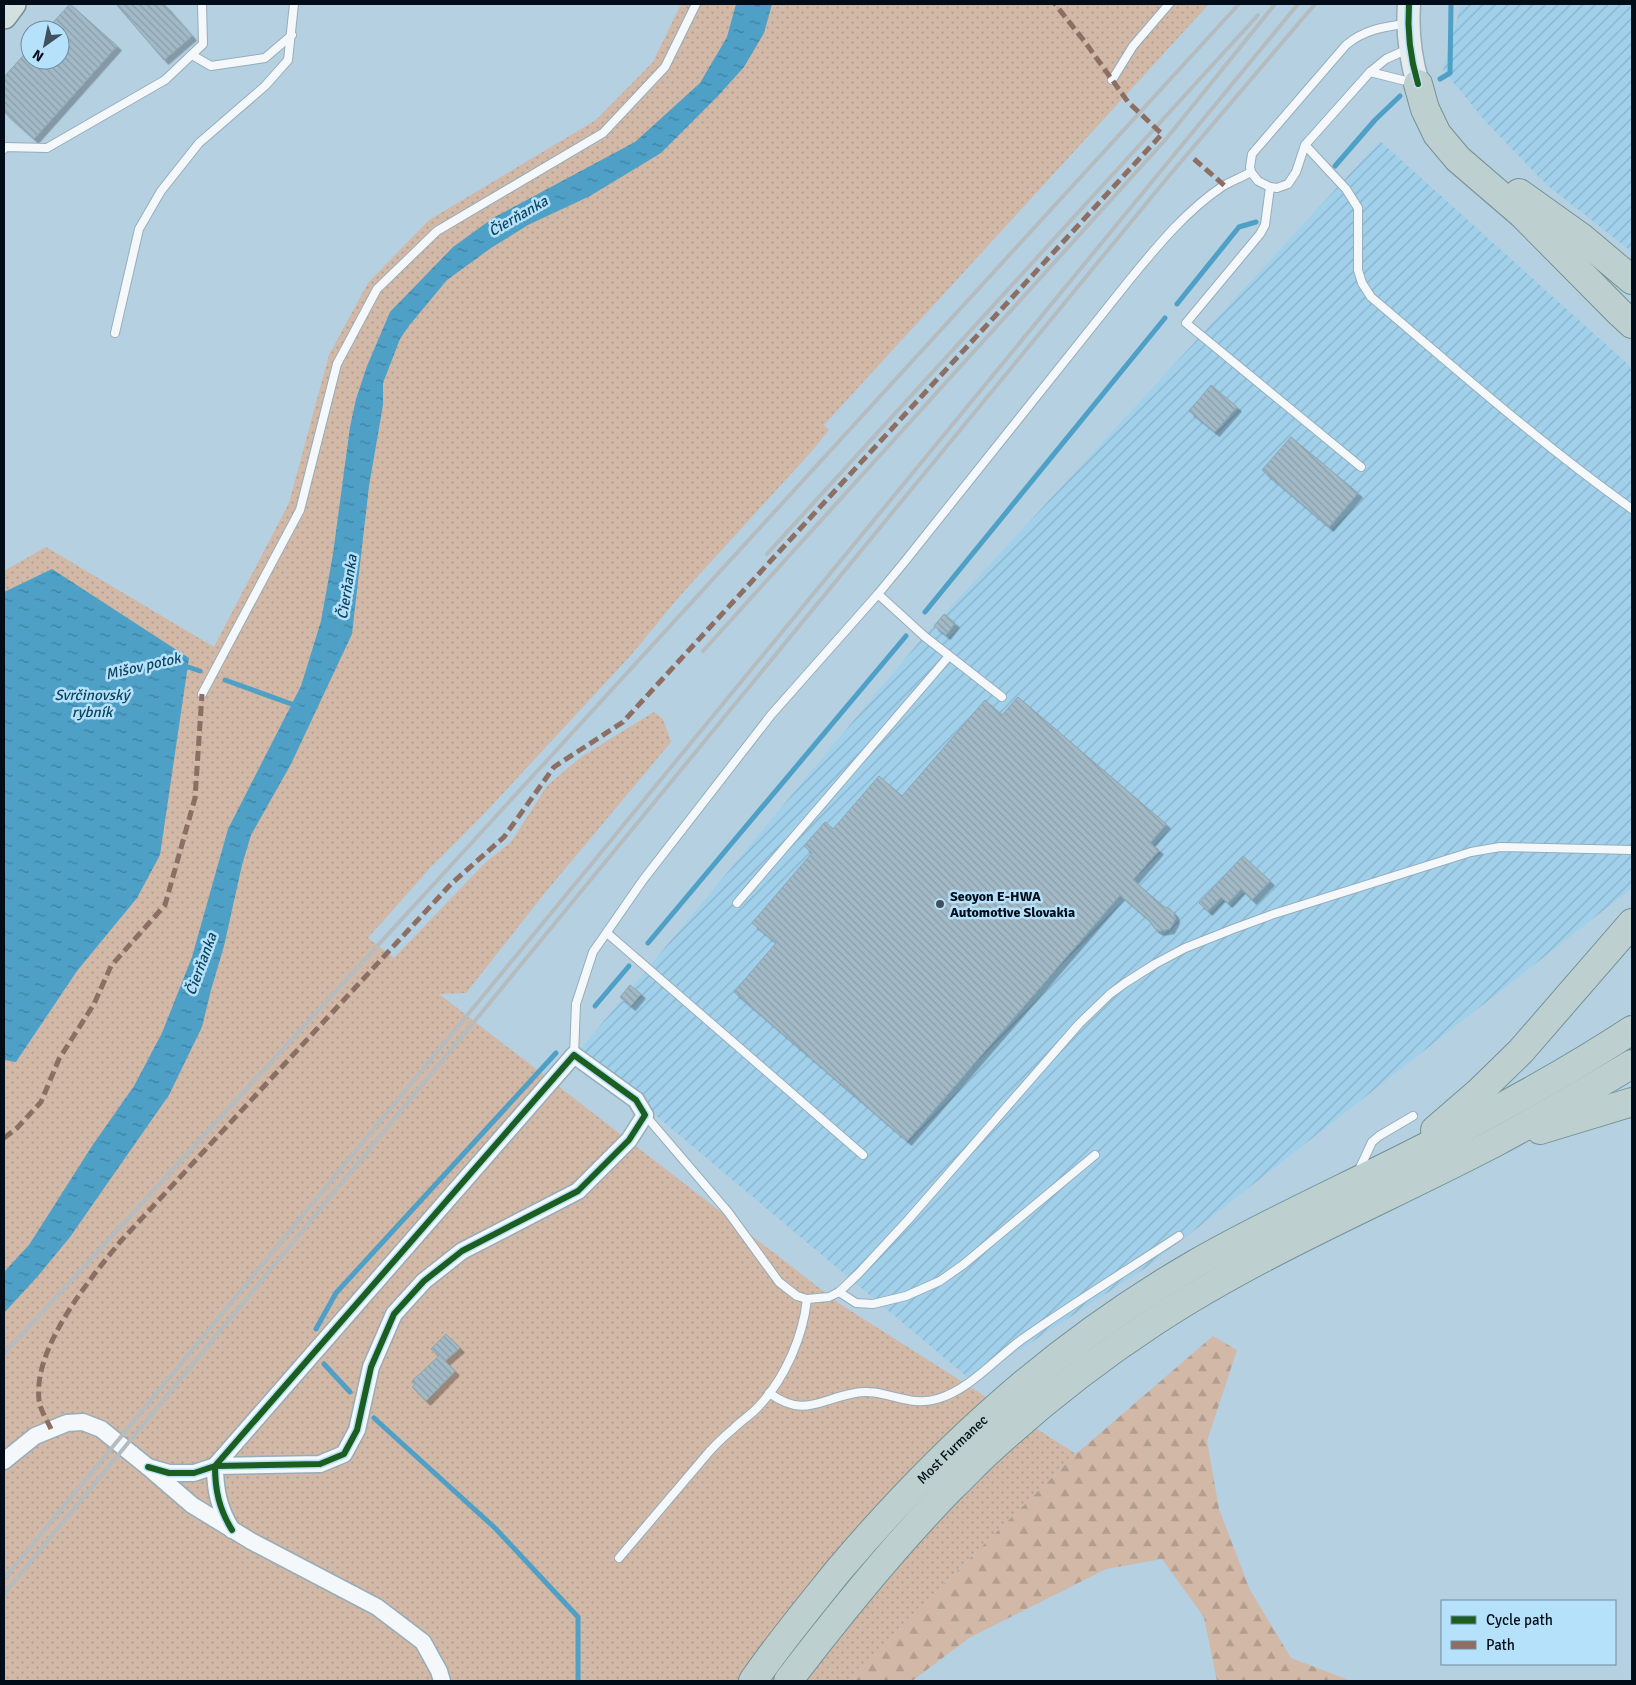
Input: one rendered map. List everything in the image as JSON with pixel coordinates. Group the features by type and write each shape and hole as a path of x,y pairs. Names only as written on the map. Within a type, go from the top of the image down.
{"highway":[{"path":"1418,84 1462,141 1486,165 1513,188 1582,238 1632,280"},
{"path":"1418,84 1425,109 1437,134 1458,159 1522,214 1632,324"},
{"path":"1402,1159 1480,1091 1521,1052 1632,923"},
{"path":"1402,1159 1544,1085 1632,1030"},
{"path":"1493,1144 1566,1104 1632,1064"},
{"path":"1493,1144 1601,1113 1632,1102"},
{"name":"Most Furmanec","path":"788,1681 840,1614 929,1511 989,1450 1046,1401 1109,1352 1202,1292 1280,1250 1493,1144"},
{"name":"Most Furmanec","path":"753,1681 817,1597 912,1487 971,1428 1028,1379 1092,1330 1195,1264 1354,1181 1402,1159"}],"main road":[{"path":"4,16 13,4"}],"street":[{"path":"1408,14 1412,64 1418,84"},
{"path":"148,1467 169,1473 194,1473 215,1466 320,1464 344,1454 357,1430 371,1367 394,1314 424,1281 462,1251 578,1191 629,1140 645,1115 636,1100 574,1055 215,1466 218,1498 223,1515 232,1530"},
{"path":"4,1461 35,1436 67,1423 83,1422 101,1429 192,1505 251,1541 376,1608 423,1642 439,1671 442,1681"}],"lane":[{"path":"4,149 5,147 47,148 165,80 203,44 202,4"},
{"path":"116,333 139,229 161,191 200,143 264,86 288,60 294,4"},
{"path":"202,694 300,510 337,364 377,289 437,231 602,133 665,67 696,4"},
{"path":"1112,80 1133,46 1169,4"},
{"path":"1408,14 1357,36 1346,45 1252,154 1251,172 1258,181 1270,187 1282,186 1291,180 1296,172 1305,145 1370,72 1386,59 1410,49"},
{"path":"192,55 211,66 265,58 292,35"},
{"path":"1370,72 1418,84"},
{"path":"1305,145 1346,189 1358,208 1358,270 1362,283 1370,297 1501,408 1585,475 1632,509"},
{"path":"574,1055 576,1004 593,952 642,880 771,715 878,594 1166,235 1198,205 1225,186 1251,172"},
{"path":"1270,187 1265,225 1260,234 1186,324 1361,467"},
{"path":"878,594 924,636 1002,697"},
{"path":"737,903 950,656"},
{"path":"645,1115 728,1212 779,1282 797,1296 807,1299 829,1297 839,1292 859,1273 908,1220 1079,1024 1110,994 1170,955 1262,918 1471,852 1500,847 1632,850"},
{"path":"607,933 863,1155"},
{"path":"1354,1181 1372,1142 1413,1116"},
{"path":"839,1292 856,1303 873,1304 906,1296 940,1281 964,1264 1095,1155"},
{"path":"769,1393 783,1402 800,1407 855,1392 868,1391 909,1400 936,1400 961,1388 1020,1341 1179,1236"},
{"path":"619,1558 702,1459 758,1406 769,1393 794,1349 805,1316 807,1299"}],"shaded area":[{"path":"1461,4 1632,4 1632,252 1547,185 1486,122 1443,70"},
{"path":"1380,141 1632,368 1632,888 1150,1265 972,1381 579,1051 924,636"}],"green space":[{"path":"681,4 1209,4 824,425 829,430 811,452 678,598 632,654 483,815 430,868 368,938 394,958 485,863 511,842 547,786 581,757 654,712 663,719 671,742 544,894 466,993 439,994 840,1304 1076,1454 907,1620 853,1681 4,1681 4,1060 17,1061 77,971 137,898 52,569 4,592 4,571 46,547 214,647 289,503 329,355 368,283 429,220 596,120 653,62"},
{"path":"1213,1336 1237,1350 1207,1441 1219,1509 1250,1590 1291,1658 1351,1681 1217,1681 1204,1617 1162,1559 1106,1569 969,1638 912,1681 853,1681 907,1620 1076,1454"}],"water":[{"name":"Čierňanka","path":"736,4 772,4 764,33 744,67 661,153 590,196 528,225 491,248 447,280 400,339 383,383 383,405 369,486 352,634 291,764 251,835 202,1027 169,1095 70,1237 4,1313 4,1272 29,1245 92,1146 134,1086 162,1033 192,957 228,829 301,686 321,621 333,554 350,427 356,399 367,366 390,312 453,247 493,218 635,142 700,83 727,37"},
{"name":"Svrčinovský rybník","path":"52,569 189,658 160,855 137,898 77,971 16,1062 4,1060 4,592"}],"building":[{"path":"70,4 117,46 34,139 4,112 4,77 20,59 20,70 70,70 70,20 55,20"},
{"path":"116,4 164,4 192,36 164,60"},
{"path":"1211,385 1237,407 1215,432 1189,411"},
{"path":"1291,437 1358,493 1329,527 1262,470"},
{"path":"944,614 955,623 946,635 934,626"},
{"name":"Seoyon E-HWA Automotive Slovakia","path":"1018,697 1166,824 1150,843 1159,850 1133,880 1163,906 1170,909 1174,913 1175,919 1170,929 1159,931 1120,895 907,1141 734,992 776,943 752,923 812,853 804,846 825,822 833,829 879,776 902,796 985,700 1002,715"},
{"path":"1243,856 1270,881 1252,900 1241,889 1228,903 1221,897 1208,911 1199,903"},
{"path":"630,985 641,994 631,1006 620,997"},
{"path":"446,1334 460,1348 445,1361 455,1371 426,1401 412,1387 415,1384 412,1381 439,1356 431,1349"}],"waterway":[{"path":"1440,79 1450,73 1451,4"},
{"path":"1335,166 1375,120 1400,96"},
{"path":"1177,304 1239,227 1256,222"},
{"path":"925,612 1165,318"},
{"path":"648,943 906,636"},
{"name":"Mišov potok","path":"181,668 188,667 200,671"},
{"name":"Mišov potok","path":"225,680 297,706"},
{"path":"595,1006 629,966"},
{"path":"316,1329 336,1293 556,1053"},
{"path":"324,1364 350,1392"},
{"path":"374,1418 495,1528 578,1617 578,1681"}],"railway":[{"path":"4,1354 1239,4"},
{"path":"703,651 1166,139 1275,4"},
{"path":"4,1579 1298,4"},
{"path":"4,1594 1168,177 1315,4"},
{"path":"767,554 1258,15"}],"marked path":[{"path":"51,1429 39,1400 39,1380 45,1359 54,1337 79,1295 120,1242 451,884 504,837 554,767 623,722 1162,134 1128,102 1055,4"},
{"path":"1194,159 1225,186"},
{"path":"4,1138 17,1128 41,1102 59,1059 94,1004 111,966 165,905 195,798 202,694"}],"cycle path":[{"path":"1409,4 1408,25 1410,44 1418,84"},
{"path":"148,1467 169,1473 194,1473 215,1466 320,1464 344,1454 357,1430 371,1367 394,1314 424,1281 462,1251 578,1191 629,1140 645,1115 636,1100 574,1055 215,1466 219,1499 224,1515 232,1530"}],"place":[{"name":"Seoyon E-HWA Automotive Slovakia","path":"940,904"}]}
